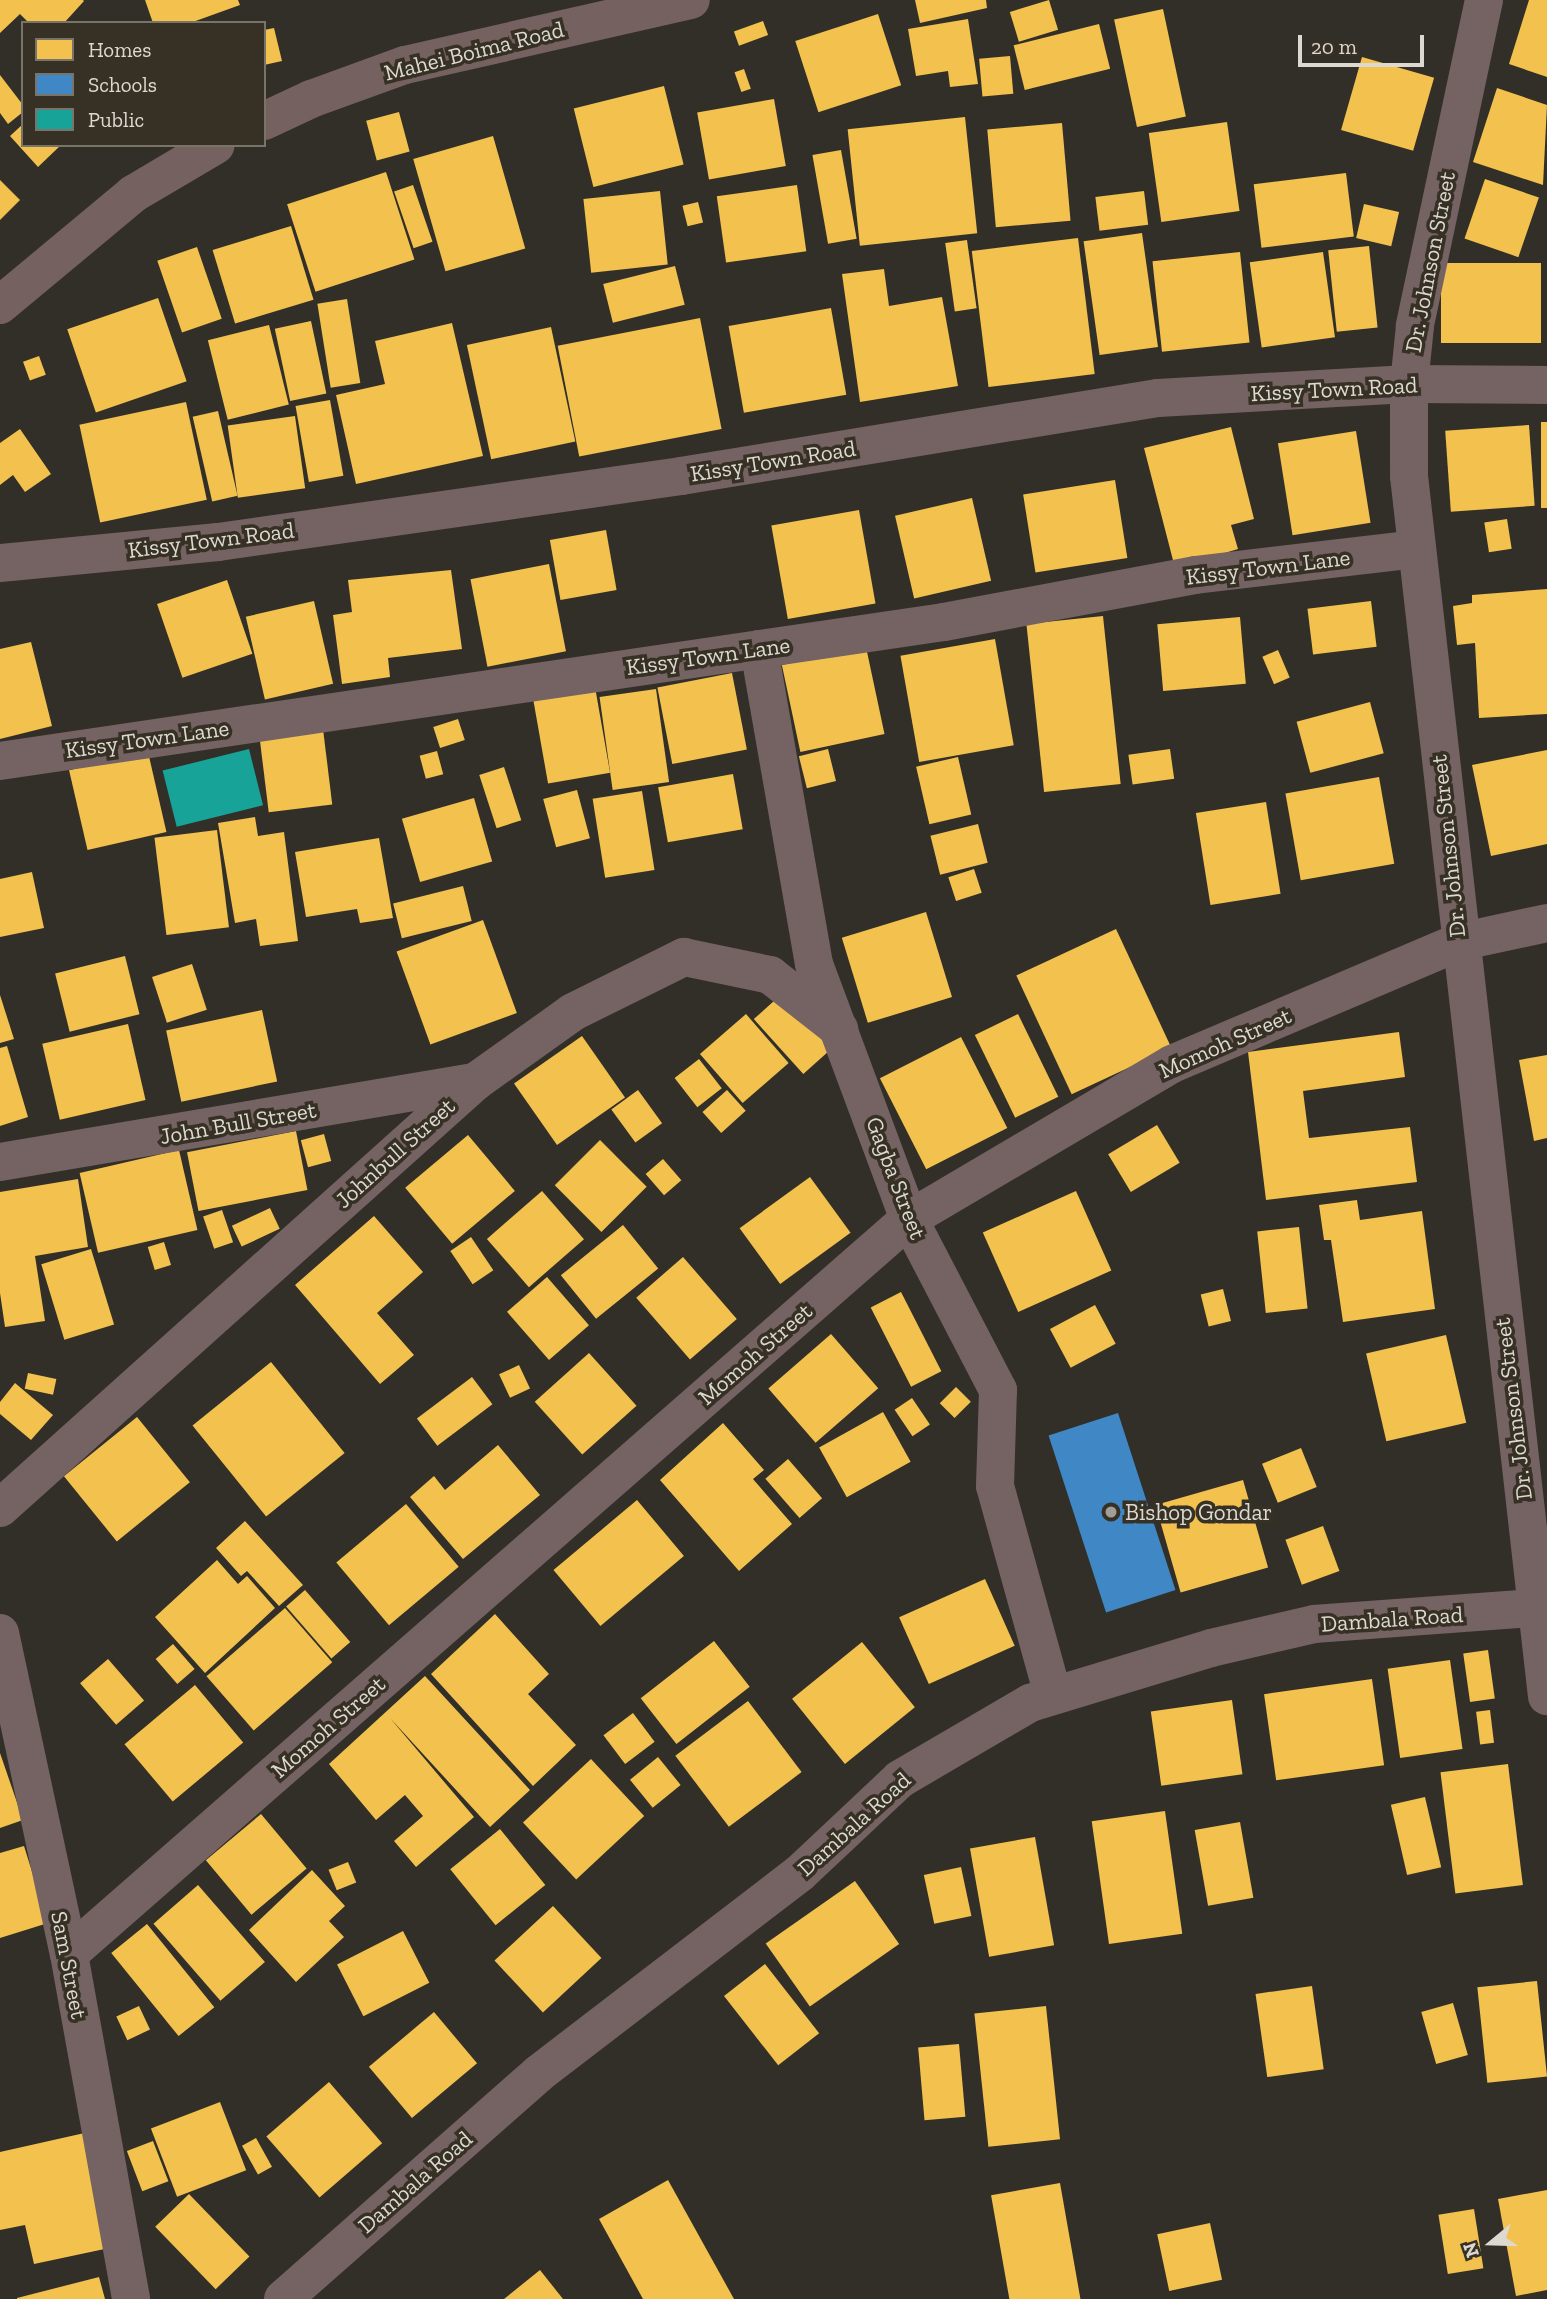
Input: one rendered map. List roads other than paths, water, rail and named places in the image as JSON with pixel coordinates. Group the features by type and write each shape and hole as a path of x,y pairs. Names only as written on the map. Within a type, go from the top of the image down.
{"main road":[{"name":"Mahei Boima Road","path":"266,120 311,99 405,65 691,0"},
{"path":"0,305 133,194 213,147"}],"street":[{"name":"Dr. Johnson Street","path":"1484,0 1415,326 1409,384 1415,549 1459,942 1541,1608 1547,1696"},
{"name":"Kissy Town Road","path":"0,563 218,542 681,476 1158,398 1409,384 1547,385"},
{"name":"Kissy Town Lane","path":"0,761 944,622 1195,575 1415,549"},
{"name":"Gagba Street","path":"759,649 814,964 842,1032 909,1219 998,1390 995,1486 1053,1695"},
{"name":"Momoh Street","path":"69,1954 909,1219 1172,1064 1459,942 1547,923"},
{"name":"Johnbull Street","path":"0,1508 475,1082 573,1012 684,957 769,975 842,1032"},
{"name":"John Bull Street","path":"0,1162 475,1082"},
{"name":"Dambala Road","path":"283,2299 538,2074 800,1873 900,1779 1030,1703 1211,1648 1314,1624 1541,1608"},
{"name":"Sam Street","path":"0,1633 69,1954 131,2299"}],"place":[{"name":"Bishop Gondar","path":"1111,1512"}]}
